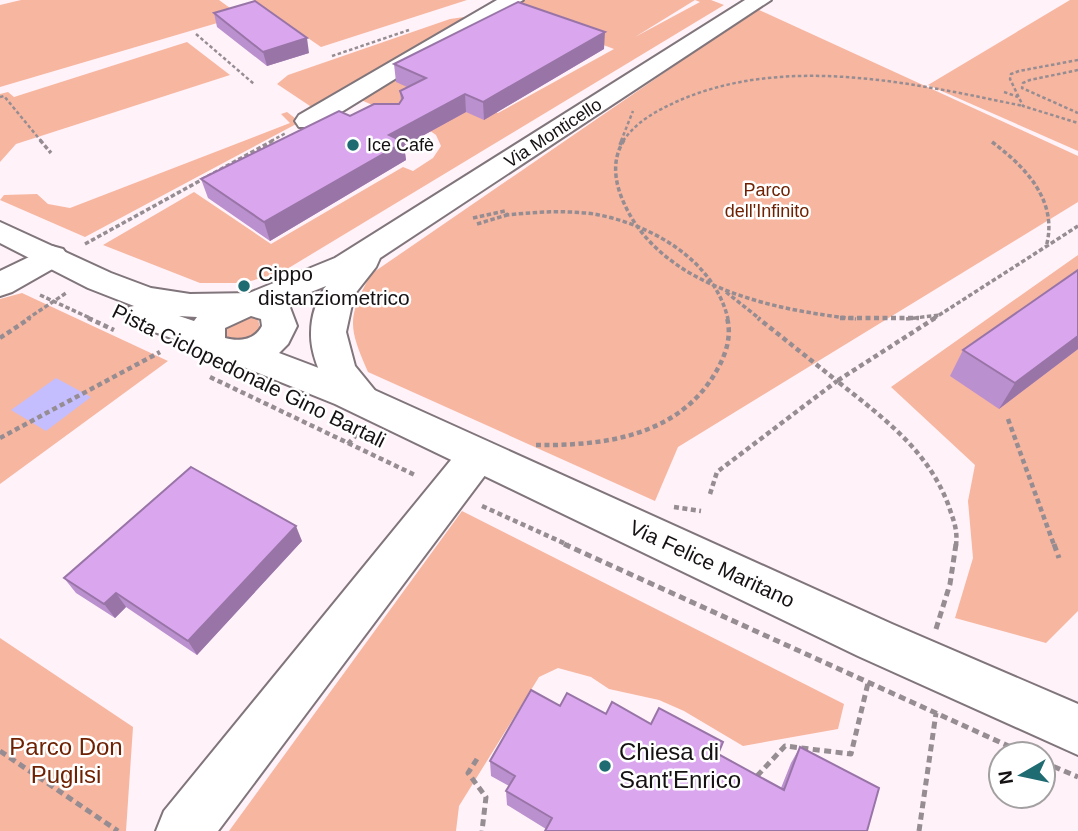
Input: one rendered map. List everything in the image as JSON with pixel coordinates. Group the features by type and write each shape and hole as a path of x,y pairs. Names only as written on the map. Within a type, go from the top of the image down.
{"street":[{"path":"308,121 512,0"},
{"name":"Via Monticello","path":"263,316 760,0"},
{"path":"348,98 380,111"},
{"path":"357,399 335,364 329,344 330,308 354,270 410,225"},
{"path":"0,231 92,276 163,302 263,316"},
{"path":"0,251 56,257 149,318 205,337 208,324 220,313 263,316"},
{"path":"0,285 56,257"},
{"path":"242,353 263,346 263,316"},
{"name":"Via Felice Maritano","path":"263,316 301,358 357,399"},
{"name":"Via Felice Maritano","path":"205,337 217,351 242,353 357,399 875,640 1078,730"},
{"path":"184,831 478,455"}],"path":[{"path":"332,56 411,30"},
{"path":"195,34 254,84"},
{"path":"1023,106 1018,90 1010,79 1011,74 1078,60"},
{"path":"1078,70 1030,80 1023,83 1022,88 1078,113"},
{"path":"940,315 911,321 824,318 740,297 673,262 635,226 615,185 619,149 641,120 679,98 726,85 790,76 871,81 1023,106 1078,123"},
{"path":"1004,92 1018,97"},
{"path":"0,97 4,96 51,153"},
{"path":"56,257 308,121"},
{"path":"278,137 289,142"},
{"path":"992,142 1009,153 1042,192 1052,234 1046,247"},
{"path":"471,218 505,211 507,215"},
{"path":"477,224 507,215 557,211 607,217 653,232 692,256 716,284 904,435 937,476 958,531 950,584 936,627"},
{"path":"710,494 717,472 741,451 838,381 1078,226"},
{"path":"531,445 585,446 647,431 695,402 724,366 731,326 716,284"},
{"name":"Pista Ciclopedonale Gino Bartali","path":"0,338 55,301 125,335"},
{"name":"Pista Ciclopedonale Gino Bartali","path":"148,346 172,358"},
{"path":"0,438 160,352"},
{"name":"Pista Ciclopedonale Gino Bartali","path":"208,376 428,481"},
{"path":"1009,419 1059,558"},
{"path":"476,504 995,740"},
{"path":"757,776 785,746 851,754 868,683"},
{"path":"919,831 936,713"},
{"path":"0,751 118,831"},
{"path":"477,759 468,773 486,797 482,831"},
{"path":"1057,768 1078,777"}],"green space":[{"path":"21,0 219,0 241,16 0,87 0,5"},
{"path":"253,0 467,0 321,47"},
{"path":"519,0 695,0 711,0 724,5 282,272 244,283 200,283 103,245 194,192 271,244 403,167 413,171 433,158 441,146 436,135 426,128 354,97","holes":["695,0 700,2 635,37","521,14 614,49 498,113 409,72"]},
{"path":"1070,0 1078,0 1078,151 928,85"},
{"name":"Parco dell'Infinito","path":"757,9 1078,156 1078,202 678,447 655,501 368,372 357,343 353,322 358,301 371,274"},
{"path":"475,18 316,110 277,84 288,75 450,19"},
{"path":"187,42 230,75 16,144 0,162 0,94 8,92 14,97"},
{"path":"287,112 300,122 85,237 0,200 4,195 37,194 48,204 70,208 290,123 281,114"},
{"path":"1078,255 1078,611 1046,643 955,618 973,558 968,501 975,465 891,387"},
{"path":"22,293 168,361 0,484 0,299"},
{"path":"235,316 258,319 260,328 248,338 223,340 218,329"},
{"path":"462,511 844,704 838,729 743,746 684,711 659,700 609,689 591,677 558,668 539,677 459,806 456,831 229,831"},
{"name":"Parco Don Puglisi","path":"0,638 133,727 126,831 0,831"}],"shaded area":[{"path":"56,378 91,397 46,431 11,410"}],"building":[{"path":"255,1 307,38 263,52 214,13"},
{"path":"518,2 605,32 483,102 465,94 389,135 404,142 264,222 201,179 339,111 350,116 374,104 399,104 403,98 400,91 426,78 394,64"},
{"path":"1078,270 1078,336 1015,383 963,350"},
{"path":"191,467 296,526 188,641 116,593 104,604 64,578"},
{"name":"Chiesa di Sant'Enrico","path":"531,690 560,706 567,693 606,714 612,702 651,724 659,708 723,742 718,754 784,790 800,747 879,788 867,831 545,831 552,818 506,791 515,776 490,761"}],"place":[{"name":"Ice Cafè","path":"353,145"},
{"name":"Cippo distanziometrico","path":"244,286"},
{"name":"Chiesa di Sant'Enrico","path":"605,766"}]}
